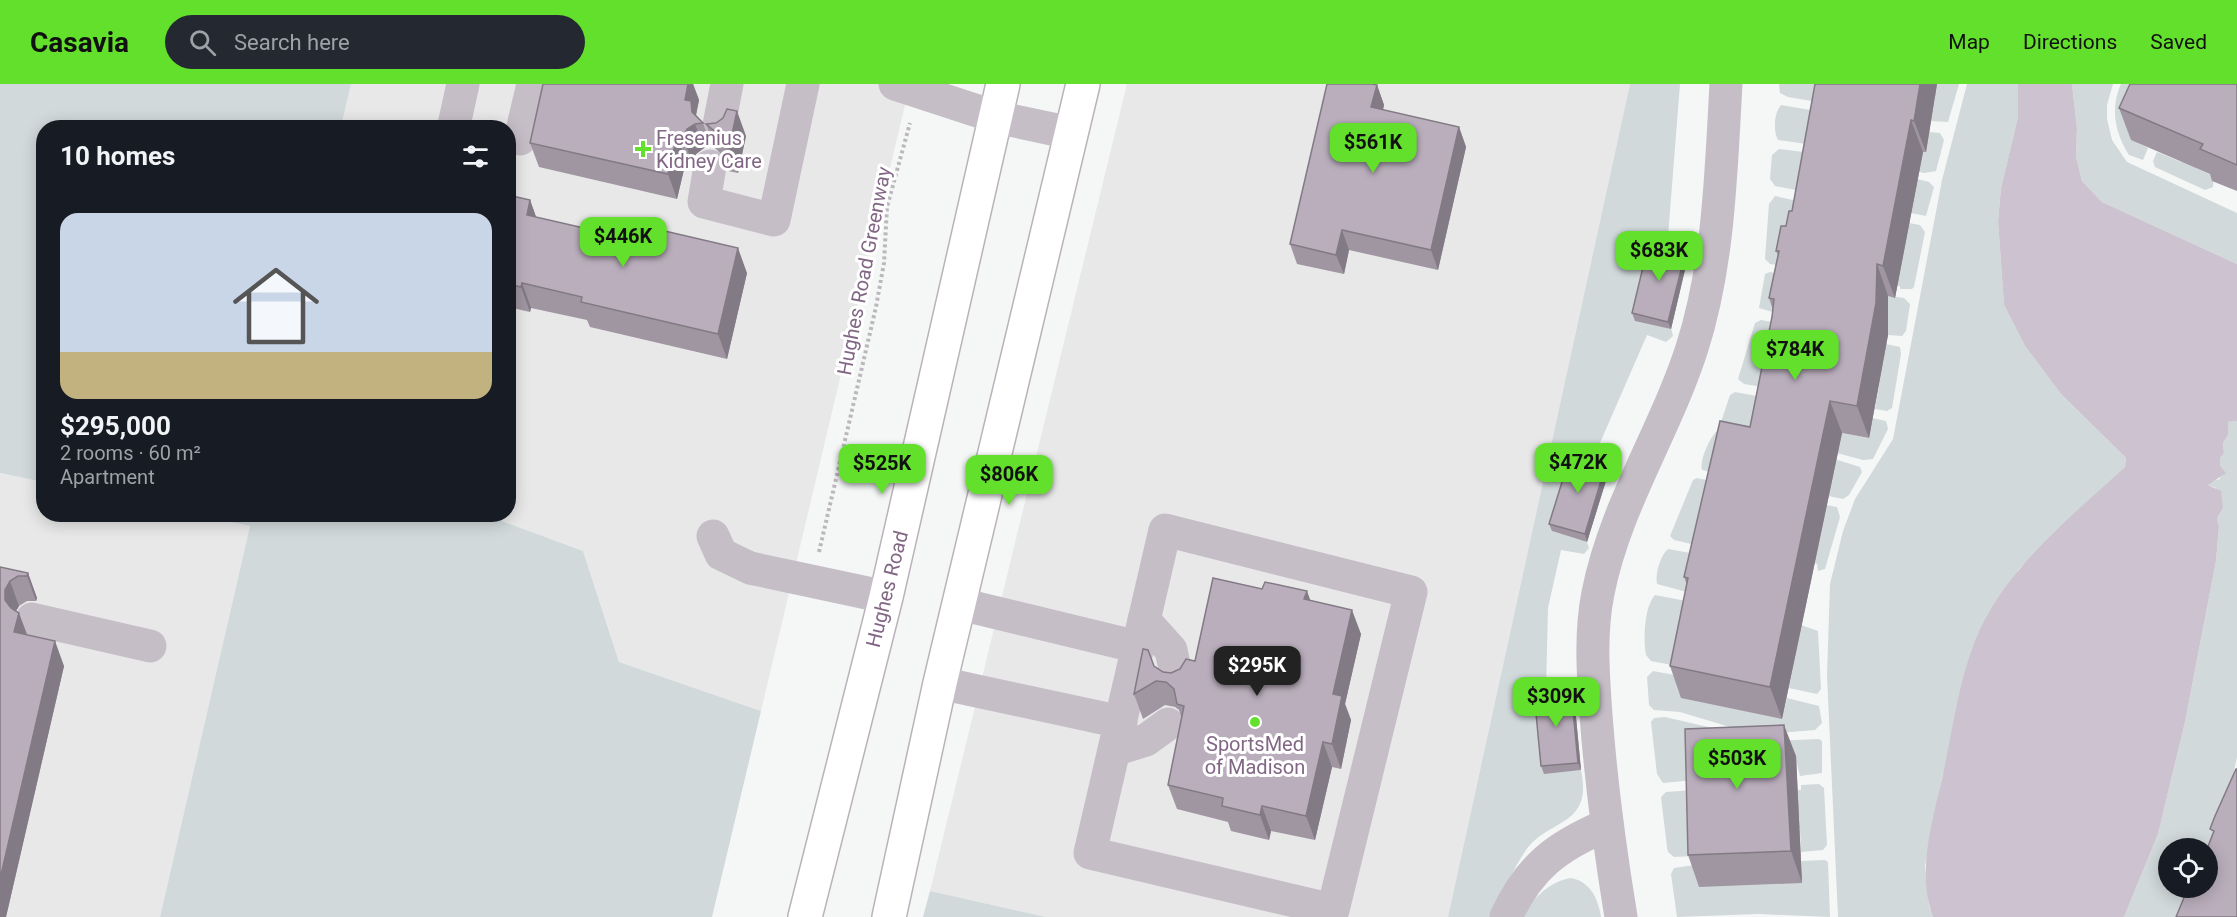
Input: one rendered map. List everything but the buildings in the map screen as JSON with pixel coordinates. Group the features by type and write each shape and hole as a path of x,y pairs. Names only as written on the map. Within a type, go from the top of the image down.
{"main road":[{"name":"Hughes Road","path":"805,917 886,597 1003,84"},
{"path":"888,917 940,683 1083,84"}],"lane":[{"path":"455,120 463,84"},
{"path":"520,140 533,84"},
{"path":"717,130 727,84"},
{"path":"710,166 704,202 774,220 803,84"},
{"path":"895,84 996,117 1071,133"},
{"path":"1621,917 1607,825 1593,666 1593,628 1597,594 1618,520 1687,361 1704,310 1712,265 1726,84"},
{"path":"1165,530 1411,592 1333,910 1090,853 1141,633 1165,530"},
{"path":"713,536 721,554 750,568 886,597"},
{"path":"960,604 1141,633 1171,650 1178,679"},
{"path":"32,619 150,646"},
{"path":"940,683 1117,736 1146,740 1168,724"},
{"path":"1506,917 1525,882 1550,855 1579,837 1607,825"}],"path":[{"name":"Hughes Road Greenway","path":"812,582 876,307 884,263 887,207 911,117"}],"shaded area":[{"path":"0,84 351,84 343,120 36,120 36,481 0,473"},
{"path":"351,84 910,84 761,711 619,662 583,551 505,522 516,522 516,120 343,120"},
{"path":"1127,84 1630,84 1448,917 1046,917 930,891"},
{"path":"1630,84 1680,84 1667,249 1688,257 1652,249 1673,336 1666,342 1647,335 1593,459 1611,467 1614,473 1609,471 1552,531 1587,542 1589,548 1584,554 1561,550 1548,608 1544,773 1581,770 1583,788 1581,802 1567,819 1535,840 1526,850 1512,874 1493,917 1448,917"},
{"path":"1779,84 1833,84 1830,104 1788,97 1780,93"},
{"path":"1926,84 1959,84 1948,122 1931,121 1935,98 1924,96"},
{"path":"1967,84 2018,84 2018,117 2001,188 1998,221 2004,305 2025,346 2061,394 2126,458 2125,467 2018,570 1942,777 1925,866 1929,906 1933,917 1838,917 1827,675 1830,584 1843,531 1855,499 1893,439 1942,180"},
{"path":"2018,84 2072,84 2077,128 2076,156 2082,181 2102,202 2237,264 2237,421 2228,422 2228,435 2223,443 2224,453 2220,458 2220,466 2226,473 2208,485 2221,491 2223,508 2217,518 2219,526 2216,561 2185,722 2158,834 2124,917 1933,917 1928,901 1926,867 1930,833 1959,694 1975,641 1987,615 2021,568 2061,525 2125,467 2126,458 2061,394 2025,346 2004,305 1998,221 2001,188 2018,117"},
{"path":"2072,84 2113,84 2107,105 2107,119 2112,140 2127,162 2237,213 2237,264 2102,202 2082,181 2076,156 2077,128"},
{"path":"2121,84 2156,84 2131,139 2148,148 2143,160 2129,155 2117,129 2115,111"},
{"path":"1781,105 1828,113 1825,135 1926,152 1929,132 1940,133 1944,140 1936,171 1924,173 1814,145 1778,140 1775,122"},
{"path":"1779,149 1813,153 1929,182 1934,187 1926,216 1775,186 1770,179 1772,155"},
{"path":"2157,152 2181,162 2200,159 2196,168 2214,176 2213,187 2205,190 2155,167 2153,161"},
{"path":"1775,196 1811,204 1791,267 1770,264 1765,259 1769,204"},
{"path":"1909,223 1920,225 1925,232 1914,287 1900,289 1900,286 1896,285 1894,242 1905,243"},
{"path":"1770,272 1789,276 1783,315 1759,308 1765,274"},
{"path":"1883,295 1904,298 1910,304 1906,331 1902,336 1888,335"},
{"path":"1761,320 1782,324 1775,389 1744,384 1738,379 1755,323"},
{"path":"1886,344 1900,347 1901,354 1892,408 1887,411 1875,409 1879,386 1867,384"},
{"path":"1735,392 1773,399 1770,419 1868,438 1872,418 1886,421 1888,429 1873,459 1863,460 1721,422 1730,395"},
{"path":"2237,421 2237,757 2229,795 2212,838 2158,838 2158,898 2190,898 2182,917 2124,917 2158,834 2185,722 2216,561 2219,526 2217,518 2223,508 2216,488 2208,485 2209,482 2220,479 2220,458 2224,453 2223,443 2228,435 2228,422"},
{"path":"1718,430 1841,461 1860,467 1862,472 1849,495 1843,499 1702,470 1706,449"},
{"path":"0,473 36,481 36,522 230,522 250,526 160,917 0,917"},
{"path":"1697,478 1725,484 1708,548 1674,540 1670,536 1693,480"},
{"path":"1826,505 1837,507 1840,517 1825,569 1818,571 1817,564 1814,563"},
{"path":"230,522 505,522 583,551 619,662 761,711 712,917 160,917 250,526"},
{"path":"1668,549 1707,556 1698,595 1657,584 1659,565"},
{"path":"1655,595 1697,603 1687,668 1651,661 1646,655 1647,615 1651,600"},
{"path":"1801,625 1818,631 1821,689 1817,694 1789,688 1793,667 1783,665"},
{"path":"1653,671 1685,677 1782,719 1787,698 1819,706 1822,723 1815,730 1765,734 1740,730 1680,712 1654,710 1649,705 1647,677"},
{"path":"1665,717 1769,741 1819,739 1822,741 1822,773 1800,776 1795,756 1693,780 1663,783 1657,774 1651,722 1654,718"},
{"path":"1819,784 1824,788 1827,845 1823,850 1801,852 1800,828 1789,829 1797,790 1801,790 1801,785"},
{"path":"1693,790 1695,856 1674,857 1668,852 1661,797 1666,792"},
{"path":"1825,860 1828,862 1830,917 1758,914 1677,917 1671,874 1674,868 1695,865 1802,883 1801,861"},
{"path":"1571,878 1584,883 1592,892 1601,917 1521,917 1531,903 1548,887"},
{"path":"930,891 1046,917 923,917"}],"place":[{"name":"Fresenius Kidney Care","path":"643,149"},
{"name":"SportsMed of Madison","path":"1255,722"}]}
